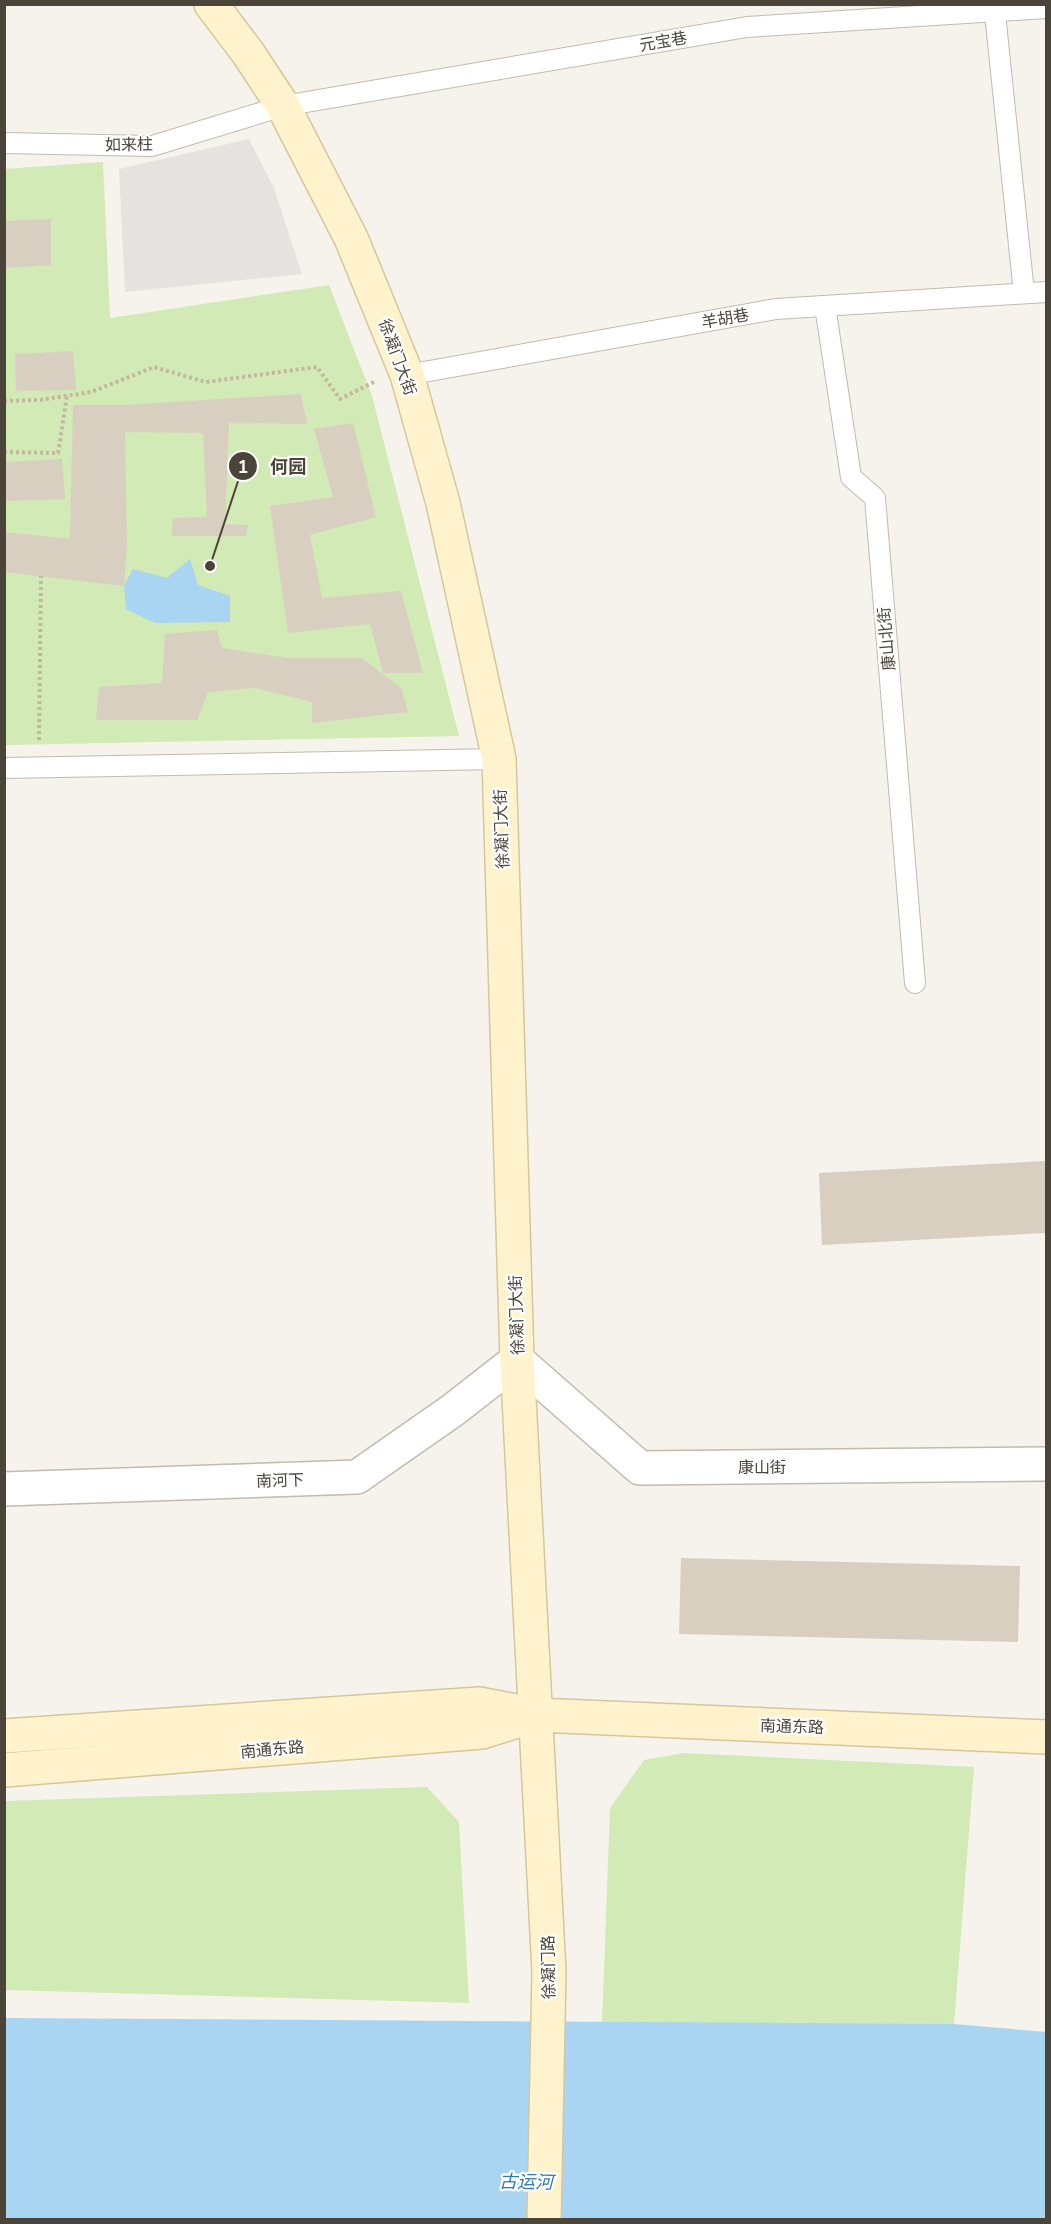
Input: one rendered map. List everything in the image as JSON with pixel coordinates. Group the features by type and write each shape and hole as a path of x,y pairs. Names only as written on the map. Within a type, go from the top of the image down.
{"street":[{"name":"徐凝门大街","path":"211,4 248,53 283,106 351,238 407,375 443,503 499,759 517,1360 537,1715"},
{"name":"康山街","path":"517,1360 640,1467 1047,1464"},
{"name":"南河下","path":"4,1489 357,1477 453,1410 517,1360"},
{"name":"南通东路","path":"4,1736 479,1704 537,1715 1047,1737"},
{"name":"南通东路","path":"4,1770 482,1732 537,1715"},
{"name":"徐凝门路","path":"537,1715 549,1972 544,2220"}],"lane":[{"name":"元宝巷","path":"283,106 747,27 994,8 1047,8"},
{"path":"994,8 1024,293"},
{"name":"如来柱","path":"4,143 152,146 283,106"},
{"name":"羊胡巷","path":"407,375 776,309 1047,292"},
{"name":"康山北街","path":"825,306 851,477 875,498 915,983"},
{"path":"4,768 499,759"}],"path":[{"path":"4,401 40,400 91,392 153,368 206,382 317,368 340,399 367,384"},
{"path":"4,452 58,453 67,396"},
{"path":"38,767 41,576"}],"green space":[{"path":"103,162 110,318 329,285 372,396 459,736 5,745 4,169"},
{"path":"684,1753 974,1767 954,2024 602,2023 610,1808 644,1760"},
{"path":"427,1787 459,1822 469,2003 5,1990 5,1801"}],"shaded area":[{"path":"249,139 274,188 302,274 125,292 119,169"}],"water":[{"path":"190,559 198,585 230,596 230,622 155,623 126,609 124,586 133,569 167,578"},
{"name":"古运河","path":"5,2018 954,2024 1046,2032 1046,2219 5,2220"}],"building":[{"path":"51,219 51,265 4,268 4,221"},
{"path":"73,351 76,390 16,391 15,354"},
{"path":"301,394 307,424 229,423 225,524 248,525 246,536 172,536 173,518 207,517 203,433 125,432 127,544 124,586 4,572 4,532 70,539 73,405 124,405"},
{"path":"353,423 376,517 310,535 322,598 401,591 423,673 383,673 370,624 288,633 270,506 333,497 314,429"},
{"path":"62,459 65,499 6,501 5,462"},
{"path":"217,630 222,648 287,658 362,658 402,689 408,712 312,723 312,702 255,688 208,692 197,720 96,720 99,687 162,683 165,634"},
{"path":"1046,1161 1046,1233 822,1245 819,1173"},
{"path":"681,1558 1020,1566 1018,1642 679,1634"}],"place":[{"name":"何园","path":"210,566"}]}
